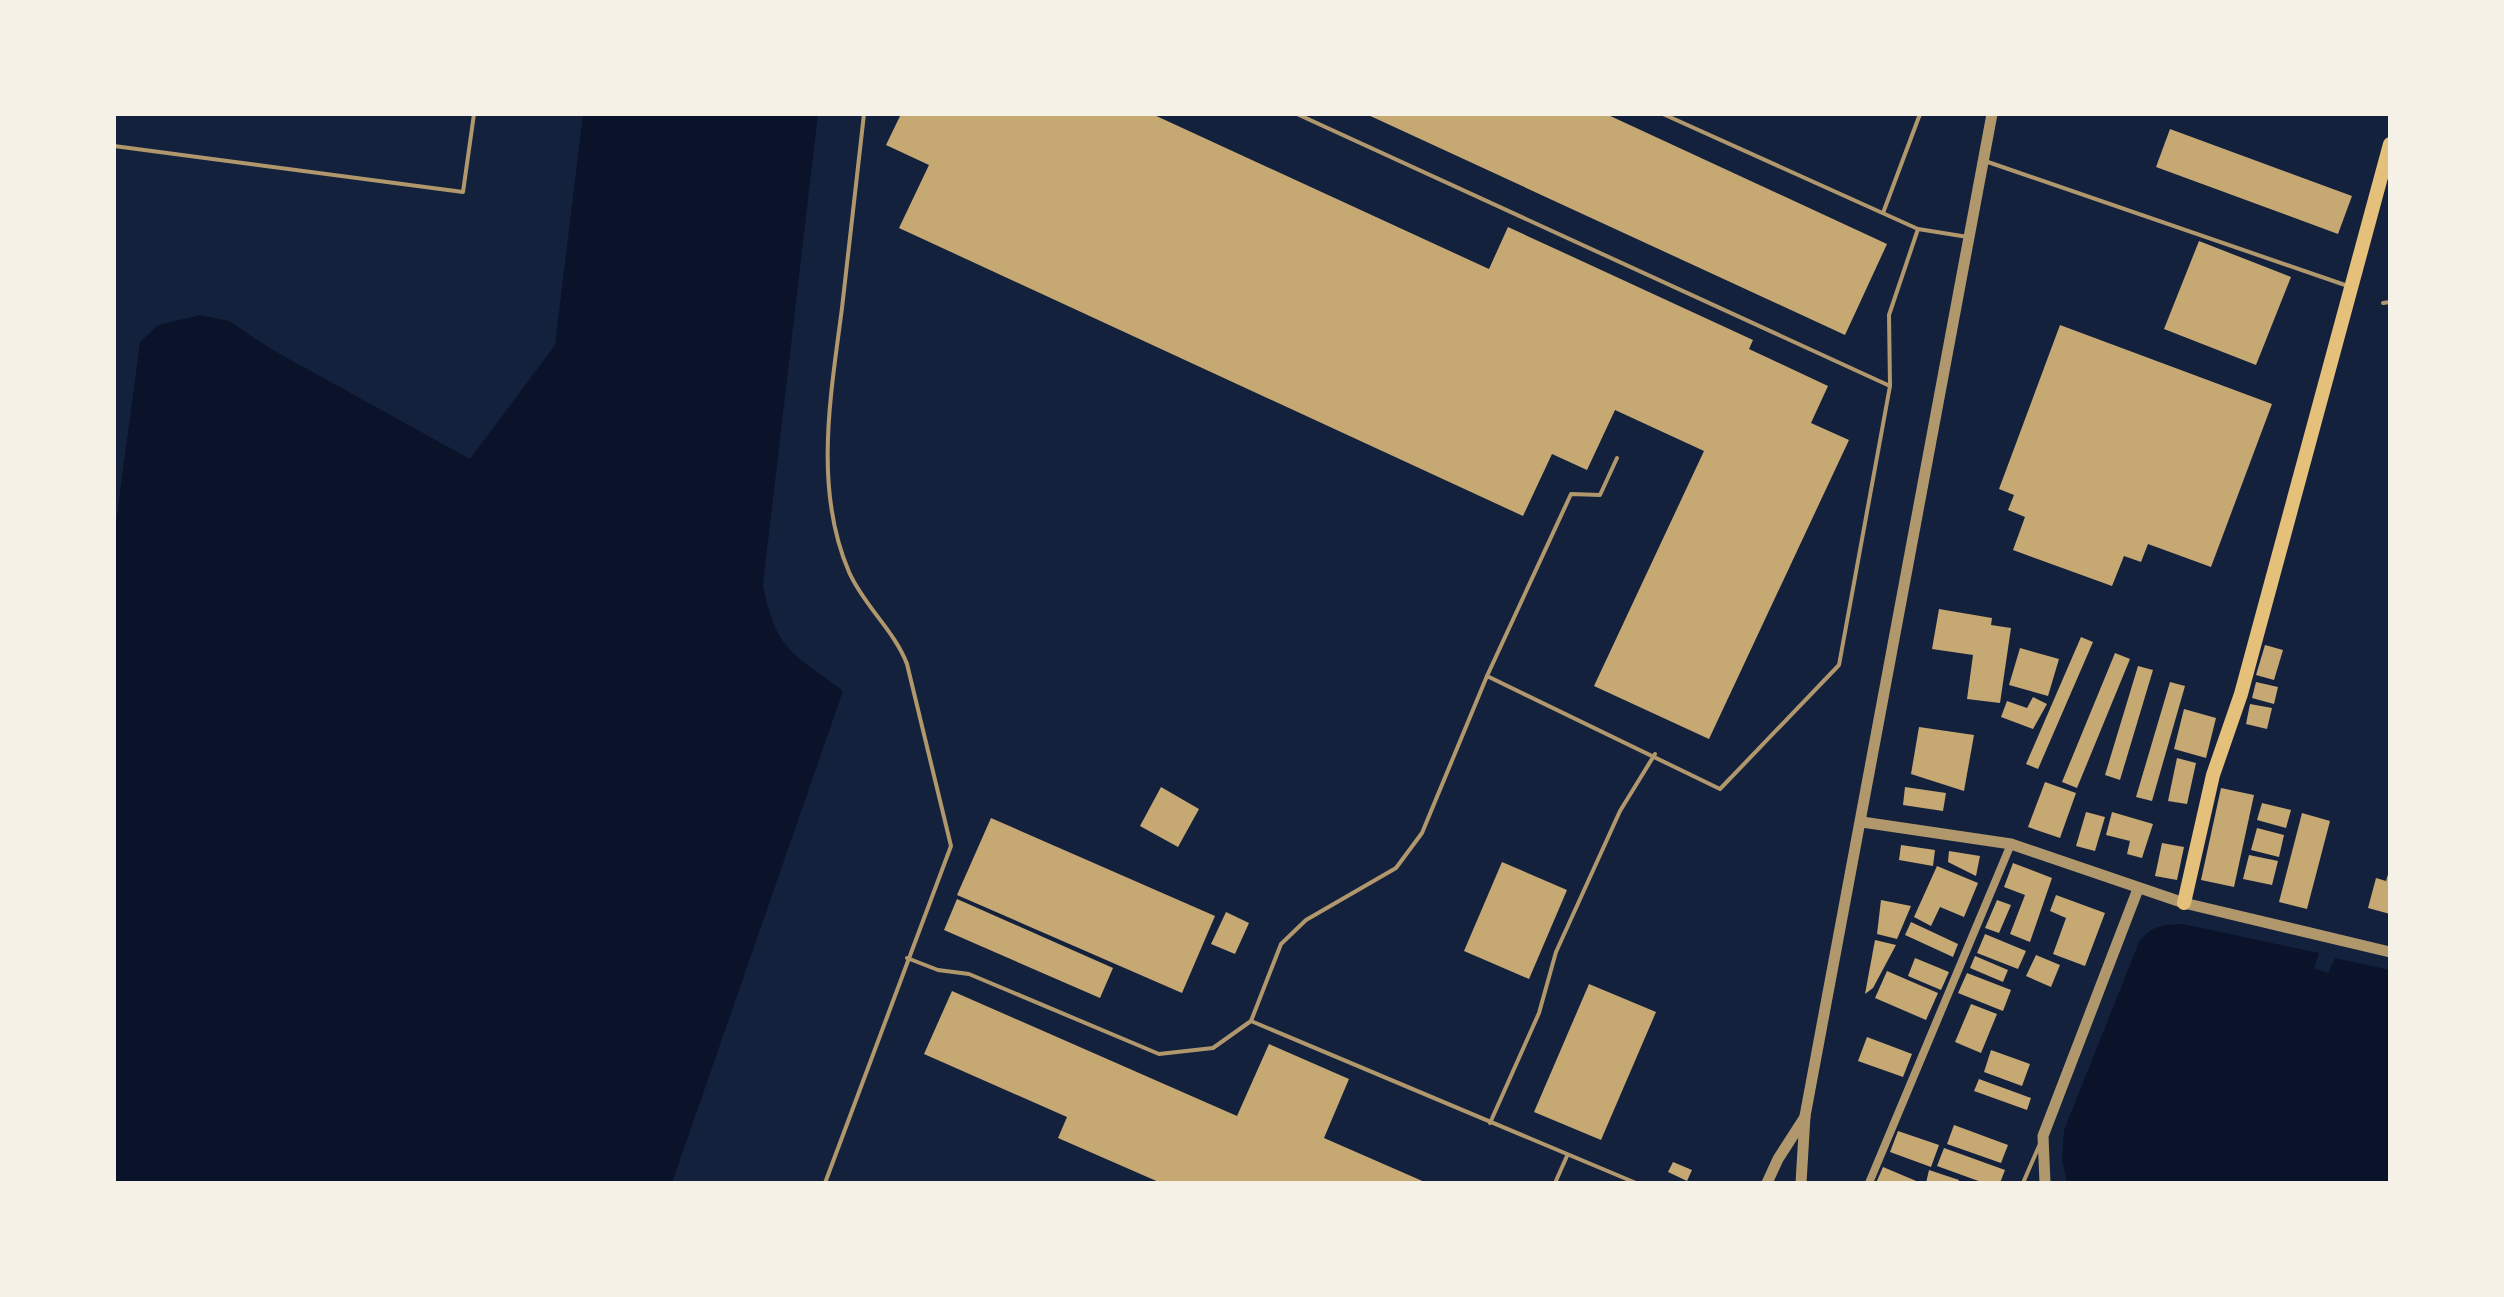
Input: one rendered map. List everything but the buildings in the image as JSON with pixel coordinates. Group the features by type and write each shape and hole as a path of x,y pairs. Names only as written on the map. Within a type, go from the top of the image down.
{"highway":[{"path":"2184,903 2213,775 2241,694 2390,144"}],"street":[{"path":"1801,1183 1805,1116 1992,114"},
{"path":"1862,822 2011,844 2184,903 2390,952"},
{"path":"1869,1183 2011,844"},
{"path":"2045,1183 2041,1162 2043,1136 2138,889"},
{"path":"1767,1183 1805,1116"}],"lane":[{"path":"114,146 463,192 474,114"},
{"path":"825,1183 951,846 907,664 900,646 866,601 849,572 833,517 827,464 830,409 864,114"},
{"path":"1297,114 1890,386"},
{"path":"1663,114 1918,229 1970,237"},
{"path":"1883,214 1920,114"},
{"path":"1983,161 2351,287"},
{"path":"1487,676 1655,754 1720,789 1839,665 1890,386 1889,315 1918,229"},
{"path":"2383,303 2390,302"},
{"path":"907,958 938,970 969,974 1159,1054 1213,1048 1251,1021 1281,944 1306,920 1396,868 1422,833 1487,676 1571,494 1600,495 1617,458"},
{"path":"1490,1123 1539,1013 1562,938 1620,811 1655,754"},
{"path":"1251,1021 1636,1183"},
{"path":"2023,1183 2043,1136"},
{"path":"1555,1183 1567,1156"}],"water":[{"path":"583,114 818,114 763,585 774,624 789,648 843,691 672,1183 114,1183 114,537 140,342 158,325 200,315 229,321 271,349 470,459 555,345"},
{"path":"2183,924 2319,953 2314,968 2328,973 2335,958 2390,970 2390,1183 2067,1183 2062,1160 2064,1130 2139,942 2158,927"}]}
